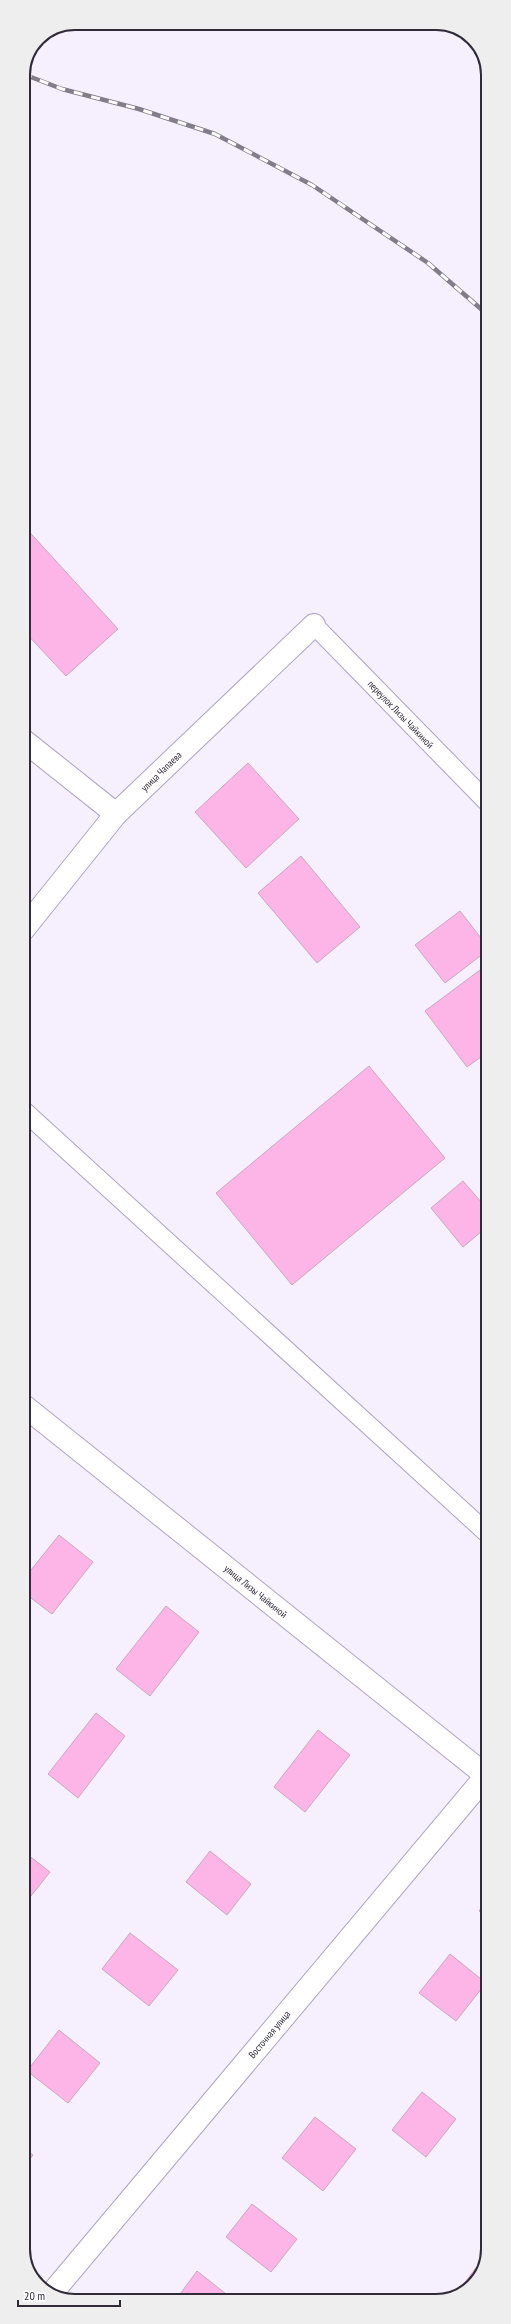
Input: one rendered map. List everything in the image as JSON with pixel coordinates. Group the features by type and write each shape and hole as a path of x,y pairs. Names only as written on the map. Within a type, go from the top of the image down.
{"street":[{"name":"улица Чапаева","path":"30,921 116,814 314,625"},
{"path":"30,746 116,814"},
{"name":"улица Лизы Чайкиной","path":"30,1411 481,1770"},
{"name":"Восточная улица","path":"55,2289 481,1782"}],"lane":[{"name":"переулок Лизы Чайкиной","path":"314,625 481,796"},
{"path":"30,1116 481,1528"}],"building":[{"path":"30,533 118,629 66,676 30,637"},
{"path":"248,763 299,819 246,868 195,812"},
{"path":"301,856 360,927 317,963 258,893"},
{"path":"460,911 481,938 481,955 445,983 415,945"},
{"path":"480,970 481,1057 467,1067 425,1011"},
{"path":"369,1066 445,1158 292,1285 216,1193"},
{"path":"463,1181 481,1202 481,1232 463,1247 431,1208"},
{"path":"59,1535 93,1562 52,1614 30,1597 30,1571"},
{"path":"166,1606 199,1632 150,1696 116,1669"},
{"path":"96,1713 125,1736 78,1798 48,1774"},
{"path":"318,1730 350,1755 305,1812 274,1787"},
{"path":"210,1851 251,1884 227,1915 186,1882"},
{"path":"30,1856 50,1872 30,1897"},
{"path":"130,1933 178,1970 149,2006 102,1969"},
{"path":"450,1954 481,1979 481,1989 456,2021 419,1993"},
{"path":"59,2030 100,2063 68,2103 30,2073 30,2067"},
{"path":"422,2092 456,2119 426,2157 392,2130"},
{"path":"315,2117 356,2149 323,2191 282,2158"},
{"path":"252,2204 297,2239 271,2272 226,2237"},
{"path":"475,2269 476,2270 470,2279 463,2285"},
{"path":"197,2271 226,2294 180,2294"}],"railway":[{"path":"30,77 62,89 139,109 215,134 312,185 428,263 481,309"}]}
